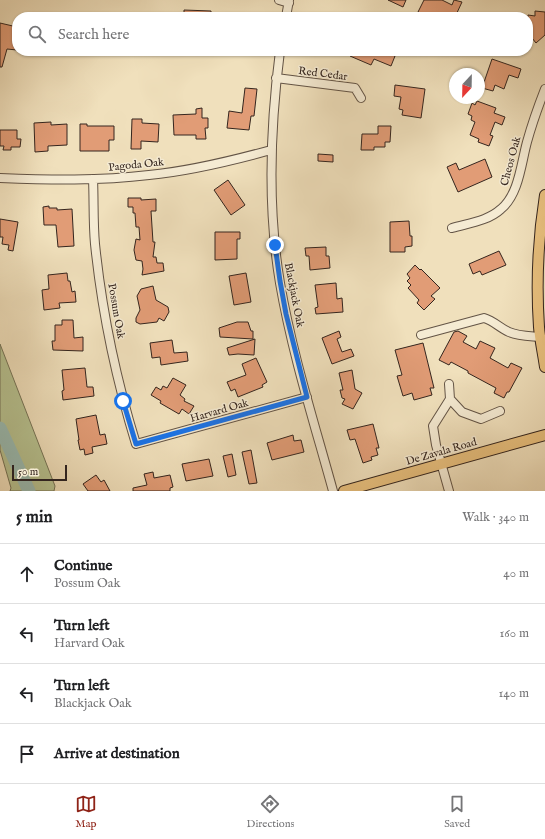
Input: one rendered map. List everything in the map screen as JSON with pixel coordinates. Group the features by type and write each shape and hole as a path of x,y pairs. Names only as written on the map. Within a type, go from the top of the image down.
{"main road":[{"path":"545,195 537,277 545,366"},
{"name":"De Zavala Road","path":"345,491 545,435"}],"street":[{"path":"279,0 289,1 287,12"},
{"name":"Blackjack Oak","path":"279,56 276,78 271,150 272,209 280,281 286,314 332,491"},
{"name":"Red Cedar","path":"276,78 355,88 361,98"},
{"name":"Cheos Oak","path":"452,228 486,218 501,209 507,203 515,188 531,127 545,90"},
{"name":"Pagoda Oak","path":"0,178 38,180 93,179 149,175 187,170 236,160 271,150"},
{"name":"Possum Oak","path":"93,179 95,242 105,317 123,401 136,444"},
{"path":"421,335 484,318 491,320 508,332 518,335 541,331"},
{"path":"449,491 436,445 433,426 450,400 450,384"},
{"name":"Harvard Oak","path":"136,444 307,397"},
{"path":"450,400 462,412 481,419 500,411"}],"green space":[{"path":"0,344 55,486 54,491 10,491 11,488 0,450"}],"building":[{"path":"388,0 406,0 403,7"},
{"path":"424,0 442,0 452,5 454,0 462,2 457,12 418,12"},
{"path":"184,10 211,11 211,12 184,12"},
{"path":"535,11 545,12 545,35 536,43 533,39 533,16 535,16"},
{"path":"0,23 12,26 12,50 7,49 2,67 0,67"},
{"path":"350,56 395,56 391,66 374,59 371,65"},
{"path":"492,59 521,69 518,78 509,75 504,89 495,85 493,91 485,89 485,79"},
{"path":"395,85 425,89 421,118 402,115 403,110 399,109 401,97 394,96"},
{"path":"245,88 257,89 254,116 251,116 249,130 227,128 229,111 242,113"},
{"path":"472,104 485,104 496,108 494,113 505,117 502,125 495,122 490,135 493,136 489,146 478,142 479,139 470,135 475,122 471,120 472,116 468,114"},
{"path":"202,108 202,118 208,118 208,128 205,128 206,139 196,139 196,135 174,135 173,115 196,114 196,109"},
{"path":"132,119 142,119 142,123 159,124 158,142 141,141 141,149 131,149"},
{"path":"51,122 51,125 67,124 67,145 48,146 48,151 35,152 34,123"},
{"path":"80,124 87,124 87,126 114,126 114,140 109,140 109,151 80,151"},
{"path":"378,126 391,126 390,142 385,142 385,147 374,147 374,150 361,150 362,134 378,134"},
{"path":"0,130 17,130 17,139 21,139 20,147 11,147 11,150 3,150 4,146 0,146"},
{"path":"318,154 333,155 333,162 318,161"},
{"path":"485,159 492,177 458,192 447,167 456,163 459,170"},
{"path":"228,180 245,205 231,215 214,190"},
{"path":"128,198 141,198 141,200 156,199 156,211 151,211 153,242 155,242 153,257 156,257 157,263 163,263 164,271 142,275 142,261 136,260 134,250 136,239 140,240 139,227 136,227 133,207 128,207"},
{"path":"49,206 49,208 57,208 57,210 72,209 74,246 58,247 56,225 44,225 43,207"},
{"path":"0,219 18,222 13,251 8,250 9,245 2,244 3,237 0,237"},
{"path":"409,221 412,246 405,247 405,252 390,252 390,222"},
{"path":"215,232 240,232 240,239 237,239 237,259 215,260"},
{"path":"326,247 326,256 329,256 330,268 310,270 309,256 306,256 305,248"},
{"path":"499,251 506,265 482,275 480,271 473,274 469,264"},
{"path":"415,265 440,288 431,296 435,299 424,310 417,303 419,300 408,288 411,285 407,281 410,278 407,274"},
{"path":"67,273 72,292 75,291 76,302 59,303 60,308 44,310 42,290 49,289 48,275"},
{"path":"246,273 251,302 234,305 229,276"},
{"path":"336,283 337,299 342,298 343,312 316,314 315,308 318,307 315,285"},
{"path":"153,286 156,300 168,307 169,312 164,321 159,318 157,322 140,324 136,322 136,318 140,310 137,296 141,289"},
{"path":"62,320 73,320 74,338 83,337 83,351 53,350 52,341 55,341 55,325 62,325"},
{"path":"237,322 248,322 251,331 253,331 253,339 220,337 219,328"},
{"path":"339,331 341,337 337,339 342,352 351,349 354,356 332,364 322,338"},
{"path":"458,331 467,336 463,342 476,349 480,341 495,348 490,358 508,368 511,363 522,368 509,392 507,392 504,398 494,393 496,388 468,373 468,371 451,362 449,365 439,360 454,332"},
{"path":"255,339 254,355 229,355 227,348"},
{"path":"172,340 174,353 187,352 188,361 161,365 160,357 152,358 150,343"},
{"path":"423,343 434,388 430,388 432,395 414,400 412,393 403,396 397,376 402,375 395,350"},
{"path":"256,358 267,382 262,385 263,387 238,397 235,389 231,391 227,382 246,375 242,364"},
{"path":"85,368 87,387 93,387 94,396 63,400 62,391 64,390 62,370"},
{"path":"352,370 355,389 362,393 353,409 342,404 345,399 342,398 340,390 343,390 339,373"},
{"path":"173,378 186,385 180,395 185,399 184,401 194,406 189,414 182,409 179,414 160,403 161,401 151,395 156,387 161,390 163,386 167,388"},
{"path":"96,415 100,435 105,434 107,444 92,447 93,453 85,455 84,449 80,450 76,419"},
{"path":"373,424 379,448 376,448 378,455 371,457 372,460 363,463 355,439 350,440 347,430"},
{"path":"293,435 294,441 301,440 304,452 272,460 267,443"},
{"path":"251,450 257,483 249,484 242,452"},
{"path":"232,454 236,475 228,477 223,456"},
{"path":"209,459 213,476 186,481 182,464"},
{"path":"153,472 154,478 170,475 173,487 170,488 170,491 133,491 133,488 147,485 144,474"},
{"path":"96,475 101,482 104,480 110,491 88,491 83,484"}],"waterway":[{"path":"0,428 29,491"}],"route":[{"path":"123,401 136,444 307,397 286,314 275,245"}]}
